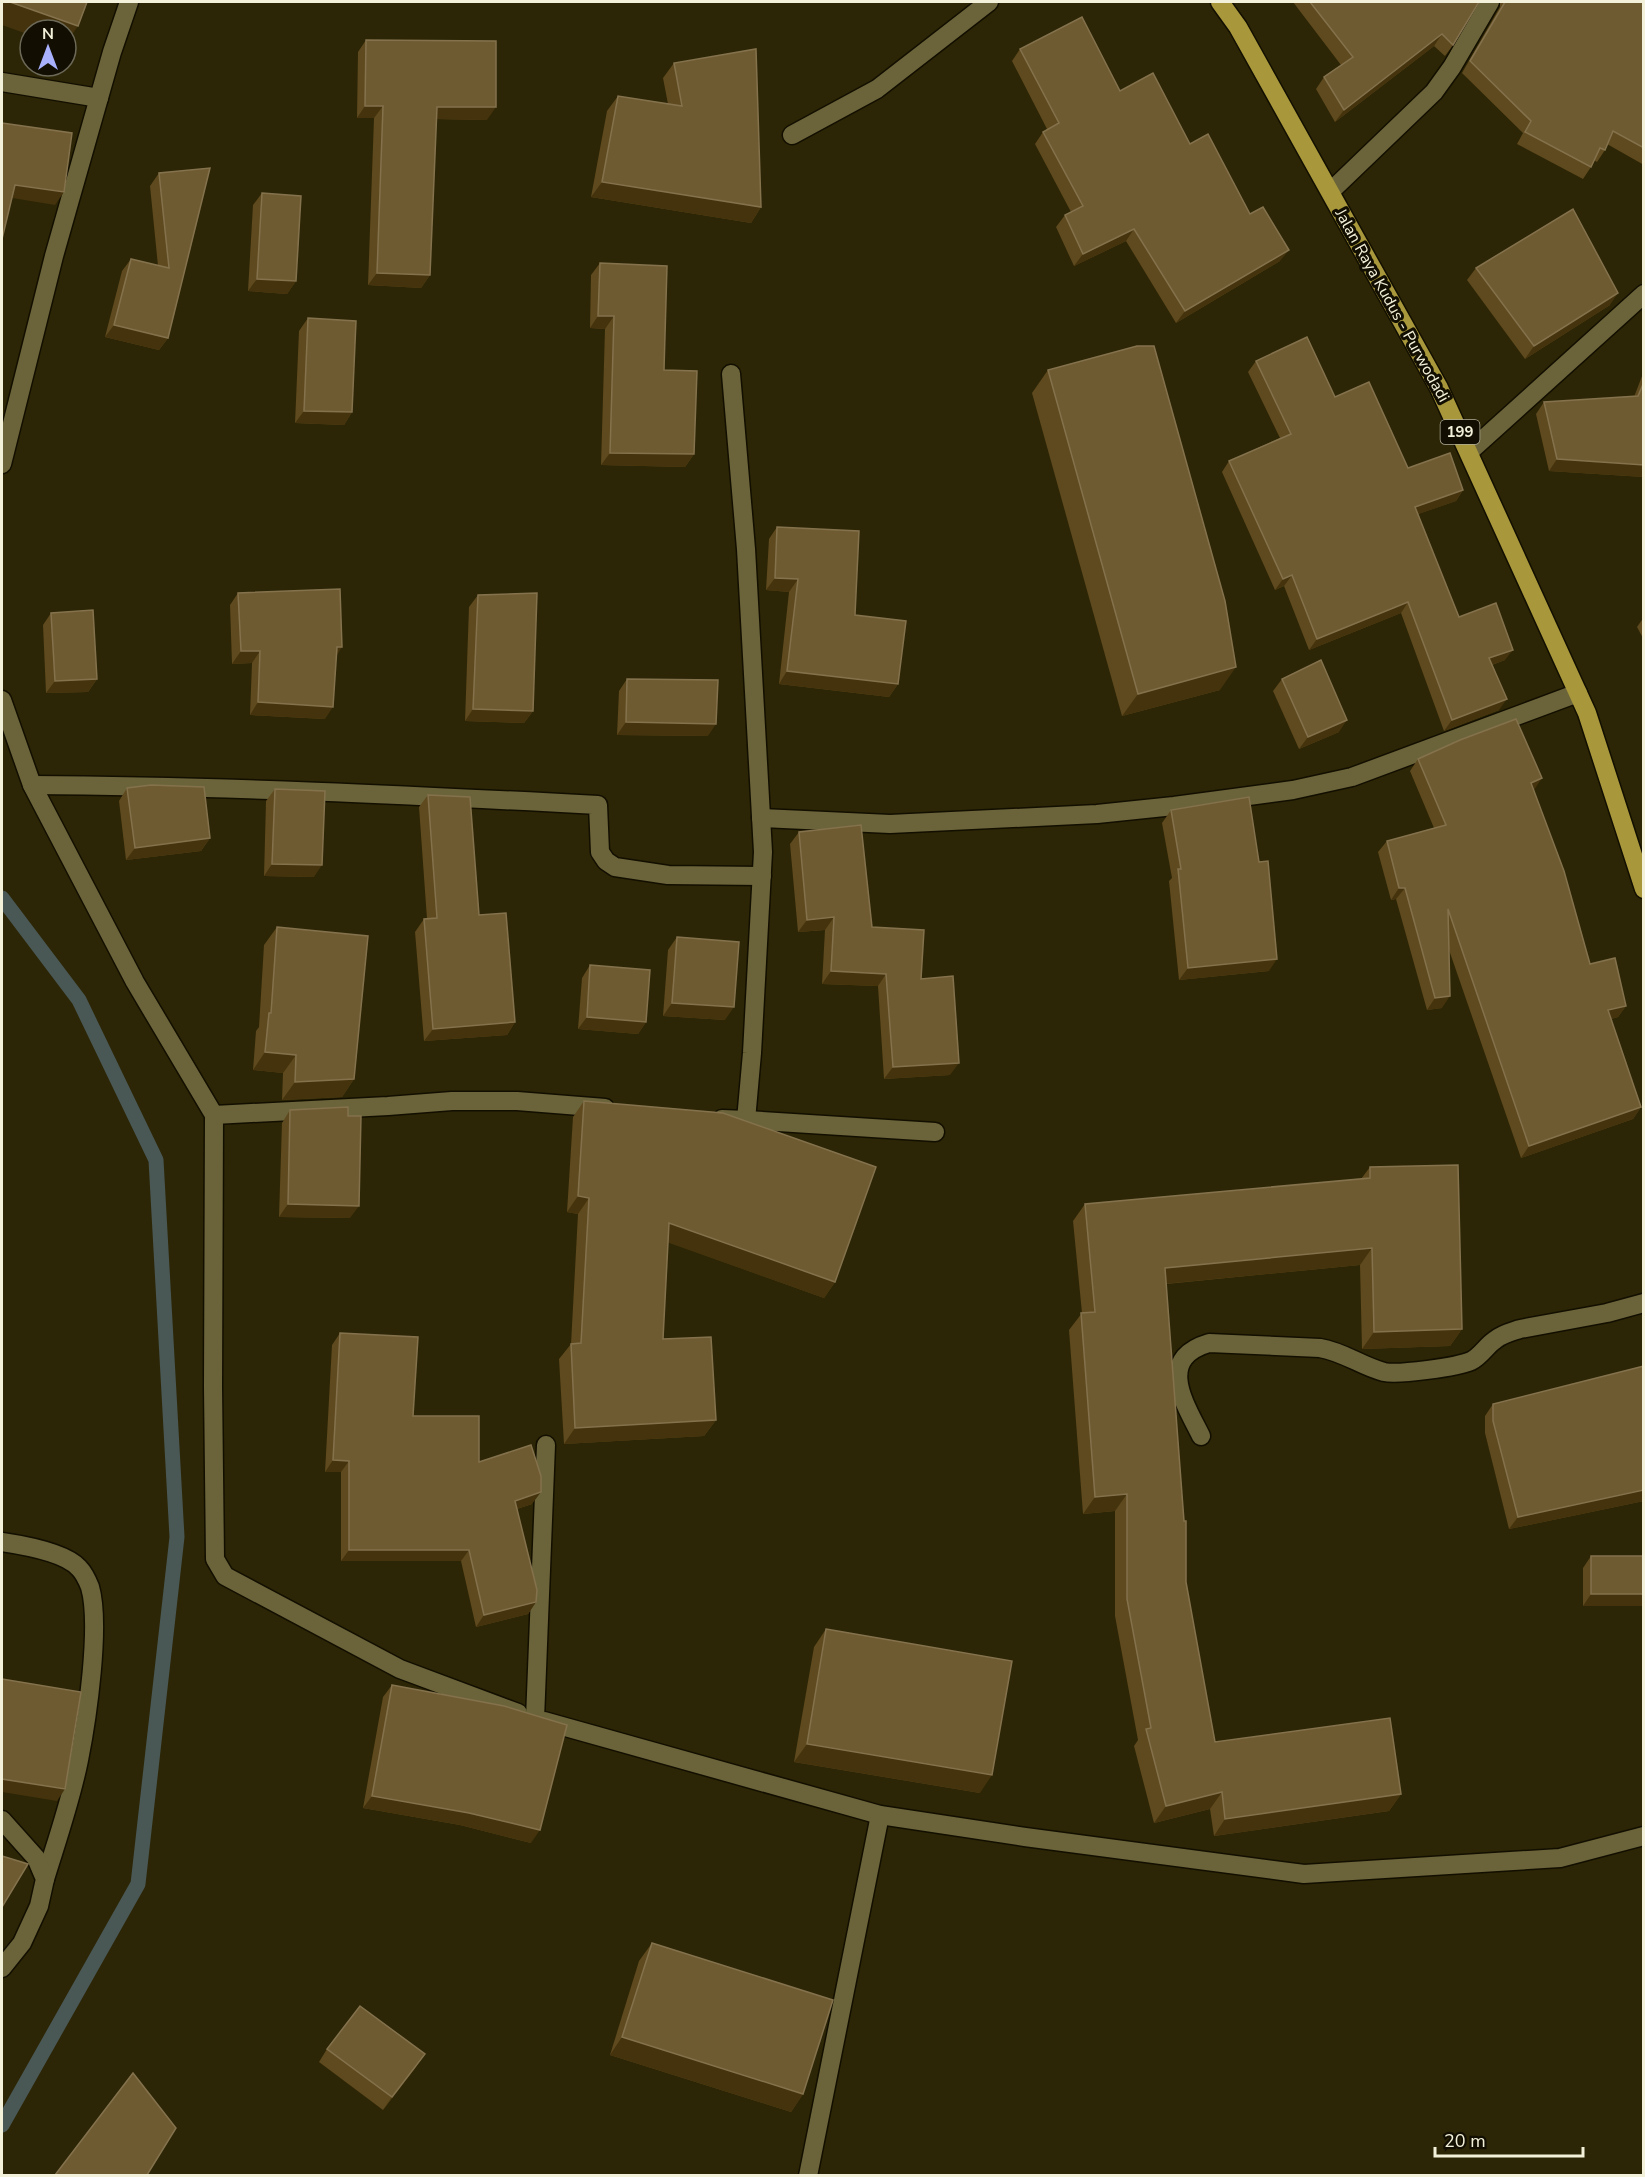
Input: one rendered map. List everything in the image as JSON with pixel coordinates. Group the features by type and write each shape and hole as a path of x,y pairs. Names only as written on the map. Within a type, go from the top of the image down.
{"main road":[{"name":"Jalan Raya Kudus - Purwodadi","path":"1220,2 1238,27 1439,388 1587,713 1644,889"}],"street":[{"path":"2,464 54,256 129,2"},
{"path":"792,135 877,89 989,2"},
{"path":"1330,190 1434,92 1452,67 1490,2"},
{"path":"2,82 99,98"},
{"path":"1469,452 1644,294"},
{"path":"731,374 746,549 761,818 762,876 746,1120"},
{"path":"761,818 890,824 1085,814 1174,806 1293,790 1352,777 1578,693"},
{"path":"2,700 32,785 135,982 214,1115 215,1559 225,1576 400,1669 535,1719 880,1815 1025,1837 1304,1874 1560,1858 1644,1836"},
{"path":"32,785 336,792 598,805 600,852 606,861 615,867 668,875 762,876"},
{"path":"214,1115 452,1101 517,1101 622,1110"},
{"path":"710,1118 935,1132"},
{"path":"1201,1436 1183,1400 1178,1376 1179,1365 1184,1356 1195,1347 1209,1343 1320,1348 1337,1351 1387,1373 1400,1373 1465,1363 1476,1358 1494,1340 1513,1331 1607,1313 1644,1303"},
{"path":"535,1719 546,1445"},
{"path":"2,1542 21,1545 64,1558 78,1567 90,1586 94,1611 92,1662 79,1760 39,1906 22,1943 2,1968"},
{"path":"808,2175 880,1815"},
{"path":"2,1820 36,1858 45,1879"}],"building":[{"path":"10,2 87,2 78,26 78,18 55,18"},
{"path":"1310,2 1479,2 1453,45 1442,34 1344,110 1324,77 1353,57"},
{"path":"1505,2 1644,2 1644,148 1613,131 1605,150 1600,148 1591,167 1525,132 1531,121 1470,61"},
{"path":"1082,17 1120,91 1153,73 1190,144 1208,134 1250,214 1263,207 1289,250 1185,311 1134,229 1083,254 1065,215 1083,206 1043,132 1059,123 1020,49"},
{"path":"366,40 496,41 496,107 437,107 430,275 377,273 383,106 365,106"},
{"path":"756,49 761,207 602,182 618,96 682,106 674,63"},
{"path":"2,123 72,133 64,192 15,185 2,239"},
{"path":"210,168 168,338 114,325 131,259 169,268 159,173"},
{"path":"262,193 301,196 296,281 257,279"},
{"path":"1573,209 1618,293 1534,346 1476,268"},
{"path":"600,263 667,266 664,370 697,371 694,454 610,453 614,316 598,316"},
{"path":"308,318 356,321 352,412 304,411"},
{"path":"1307,337 1335,397 1369,382 1408,468 1450,453 1463,490 1415,507 1459,617 1496,603 1513,650 1489,658 1507,699 1452,720 1408,602 1317,639 1292,575 1283,579 1229,461 1291,434 1256,361"},
{"path":"1137,346 1154,346 1225,601 1236,667 1138,694 1048,370"},
{"path":"1644,382 1644,465 1557,459 1544,402 1638,396"},
{"path":"777,527 859,531 855,615 906,621 898,684 787,671 798,579 775,578"},
{"path":"340,589 342,647 337,647 333,707 258,702 260,651 241,651 238,593"},
{"path":"537,593 533,711 473,709 478,595"},
{"path":"93,610 97,679 55,681 51,613"},
{"path":"1321,660 1347,720 1308,737 1282,679"},
{"path":"627,679 718,680 716,724 626,722"},
{"path":"1516,719 1542,778 1531,783 1564,871 1590,964 1615,958 1626,1006 1608,1010 1641,1107 1529,1146 1448,909 1450,996 1435,998 1405,888 1399,888 1387,841 1446,825 1418,759"},
{"path":"151,785 204,787 210,838 135,848 127,788"},
{"path":"275,789 325,791 322,865 272,864"},
{"path":"428,795 470,797 479,915 506,913 515,1022 433,1029 424,919 437,918"},
{"path":"1249,797 1259,862 1268,861 1277,959 1188,968 1178,869 1181,869 1171,810"},
{"path":"861,825 872,927 924,930 921,979 953,976 959,1063 893,1067 886,974 831,971 834,917 807,920 799,832"},
{"path":"277,927 368,936 354,1079 295,1082 296,1055 265,1052 269,1013 271,1013"},
{"path":"677,937 739,942 734,1007 672,1003"},
{"path":"590,965 650,970 646,1022 587,1017"},
{"path":"584,1101 723,1113 876,1167 835,1282 669,1223 663,1339 711,1337 716,1420 575,1428 571,1344 581,1343 589,1198 578,1196"},
{"path":"348,1107 348,1116 361,1116 359,1206 288,1204 290,1110"},
{"path":"1458,1165 1462,1329 1374,1332 1372,1248 1165,1268 1184,1521 1186,1521 1186,1582 1215,1742 1390,1718 1401,1794 1225,1819 1222,1792 1166,1806 1146,1729 1151,1728 1127,1599 1127,1494 1095,1497 1081,1313 1095,1312 1085,1204 1370,1178 1370,1167"},
{"path":"340,1333 418,1337 413,1416 479,1416 479,1462 531,1445 541,1476 541,1492 515,1501 537,1590 536,1602 484,1615 469,1550 349,1550 349,1461 333,1460"},
{"path":"1644,1366 1644,1490 1518,1517 1493,1421 1493,1404"},
{"path":"1591,1556 1644,1556 1644,1594 1591,1594"},
{"path":"826,1629 1012,1661 992,1775 807,1744"},
{"path":"2,1679 81,1692 65,1789 2,1779"},
{"path":"392,1685 504,1706 567,1725 540,1830 469,1813 372,1796"},
{"path":"2,1856 28,1864 2,1907"},
{"path":"652,1943 833,2000 803,2094 622,2037"},
{"path":"360,2006 425,2054 392,2097 327,2049"},
{"path":"133,2073 176,2128 147,2175 55,2175"}],"waterway":[{"path":"2,898 79,1000 156,1160 177,1537 138,1884 2,2125"}]}
